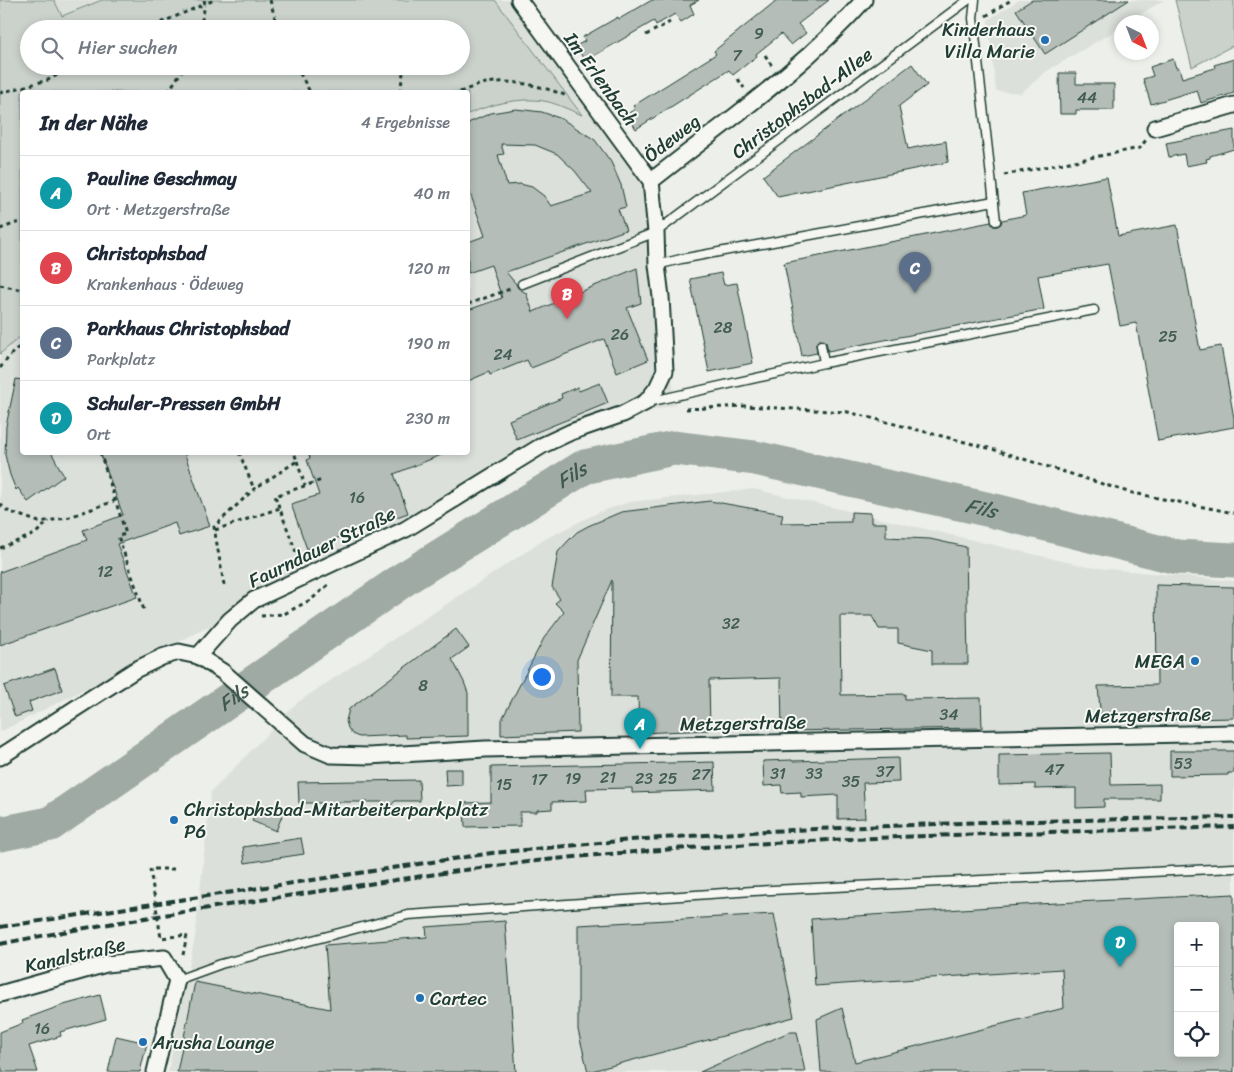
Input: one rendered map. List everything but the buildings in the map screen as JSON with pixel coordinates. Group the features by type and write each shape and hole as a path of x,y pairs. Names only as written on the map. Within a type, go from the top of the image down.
{"street":[{"name":"Im Erlenbach","path":"519,0 651,181"},
{"name":"Ödeweg","path":"623,414 646,402 657,388 665,371 651,181 802,62 864,0"},
{"path":"1155,128 1234,105"},
{"name":"Faurndauer Straße","path":"198,656 230,620 254,600 406,529 543,445 571,432 623,414"},
{"path":"0,756 135,670 162,657 179,652 198,656"},
{"name":"Metzgerstraße","path":"198,656 223,672 305,744 331,754 369,756 480,749 1234,733"},
{"name":"Kanalstraße","path":"0,994 106,964 164,958 177,980"},
{"path":"155,1072 177,980"}],"lane":[{"name":"Christophsbad-Allee","path":"522,284 656,232 968,0"},
{"path":"975,0 973,18 996,221"},
{"path":"657,265 994,201"},
{"path":"646,402 824,363 1094,310"},
{"path":"821,345 824,363"},
{"path":"177,980 221,964 408,914 753,891 1234,868"}],"path":[{"path":"165,20 204,2 214,0"},
{"path":"270,0 276,20"},
{"path":"201,20 204,2"},
{"path":"646,35 670,22"},
{"path":"0,93 48,80 57,75"},
{"path":"169,90 179,75"},
{"path":"301,75 309,90"},
{"path":"400,90 403,75"},
{"path":"465,90 484,83 504,82 527,84 555,91 572,98"},
{"path":"991,178 1140,148 1155,128"},
{"path":"0,229 20,222"},
{"path":"470,303 522,284"},
{"path":"0,285 20,290"},
{"path":"0,368 20,346"},
{"path":"684,409 744,406 848,412 992,450 1128,492 1234,513"},
{"path":"101,455 126,534 118,536 145,613"},
{"path":"240,455 254,489"},
{"path":"295,455 305,486"},
{"path":"224,585 214,527 254,489 297,461"},
{"path":"299,560 275,496 322,480"},
{"path":"0,504 8,511 38,522 68,518 114,501"},
{"path":"215,530 280,508"},
{"path":"0,548 35,534 49,520"},
{"path":"174,869 150,869 162,938 187,935"}],"shaded area":[{"path":"0,0 511,0 614,137 647,185 655,215 675,405 638,414 564,442 405,535 224,619 0,732"},
{"path":"0,0 54,0 62,16 102,0 495,0 582,115 562,106 539,100 507,102 470,113 470,90 20,90 20,337 0,354"},
{"name":"Kinderhaus Villa Marie","path":"1019,0 1164,0 1139,15 1114,15 1114,31 1047,71 1021,93 996,91 988,20"},
{"path":"1175,0 1234,0 1234,45 1192,67"},
{"path":"754,489 1088,567 1234,581 1234,1072 168,1072 195,937 211,792 298,702 545,539 599,512 629,502"}],"waterway":[{"name":"Fils","path":"0,834 50,824 407,577 584,467 674,448 755,458 995,511 1177,557 1234,560"}],"railway":[{"path":"0,927 492,853 631,840 767,831 984,822 1234,817"},
{"path":"0,944 196,910 484,867 552,859 748,844 829,840 1234,827"}],"place":[{"name":"Kinderhaus Villa Marie","path":"1045,40"},
{"name":"Parkhaus Christophsbad","path":"915,293"},
{"name":"Christophsbad","path":"567,319"},
{"name":"MEGA","path":"1195,661"},
{"name":"Pauline Geschmay","path":"640,749"},
{"name":"Christophsbad-Mitarbeiterparkplatz P6","path":"174,820"},
{"name":"Schuler-Pressen GmbH","path":"1120,967"},
{"name":"Cartec","path":"420,998"},
{"name":"Arusha Lounge","path":"143,1042"}]}
